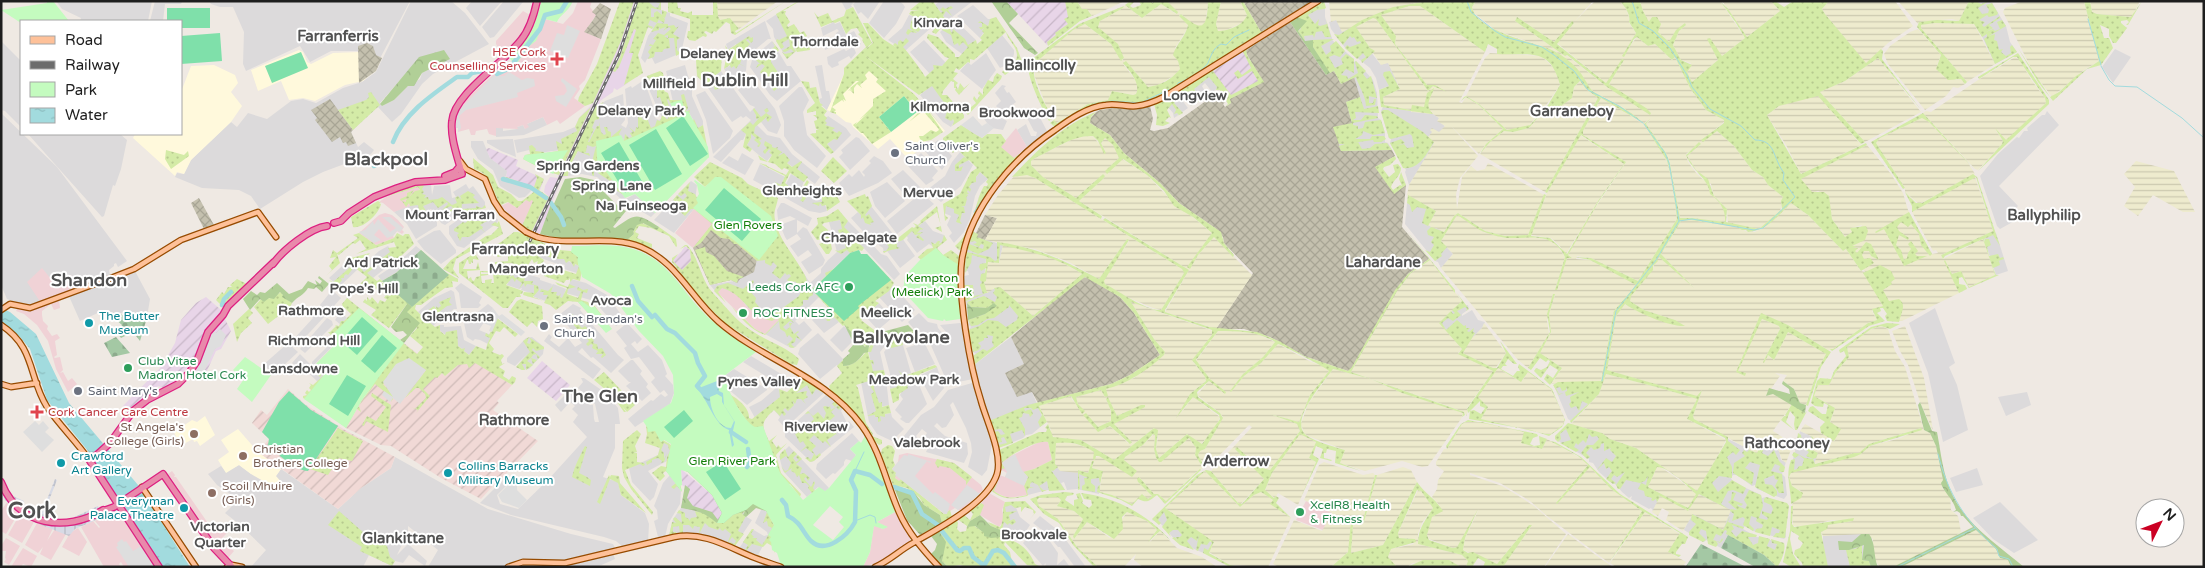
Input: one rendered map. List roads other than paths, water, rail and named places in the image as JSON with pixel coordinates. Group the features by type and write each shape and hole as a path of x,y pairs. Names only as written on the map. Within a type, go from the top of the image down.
{"highway":[{"path":"159,567 120,502 91,460 107,446 130,414 143,402 173,387 187,375 197,361 206,334 228,306 264,272 270,269 274,262 296,242 312,232 351,215 374,197 412,183 448,179 462,174 452,132 452,116 458,104 525,34 532,21 537,1"},
{"path":"436,179 450,174 460,163"},
{"path":"1,482 10,498 18,507 44,521 70,524 120,502 163,474 214,548 230,566"}],"main road":[{"path":"875,567 958,516 985,493 996,476 998,461 976,380 961,285 963,254 970,232 984,204 1017,162 1054,131 1084,112 1106,105 1136,106 1164,97 1318,1"},
{"path":"460,163 487,182 494,200 502,213 526,232 537,237 563,242 613,242 633,245 647,250 669,264 706,310 723,326 819,385 850,411 864,428 876,450 897,508 908,528 939,567"},
{"path":"450,174 476,173"},
{"path":"2,310 10,304 30,308 136,268 174,243 258,212 276,237"},
{"path":"1,325 14,335 25,349 47,406 91,460"},
{"path":"1,384 11,387 37,383"},
{"path":"141,488 196,567"},
{"path":"908,528 923,538"},
{"path":"508,567 523,562 565,563 674,537 690,535 714,540 781,567"},
{"path":"230,566 242,567"}],"water":[{"path":"1,308 10,312 36,334 69,403 138,485 190,567 162,567 88,451 47,400 30,349 20,337 1,321"},
{"path":"717,381 719,391 723,393 724,405 735,422 732,435 734,445 732,447 729,430 719,423 696,388 696,385 699,388","holes":["717,394 722,397 722,402 734,421 731,428 722,425 711,407 710,397"]}],"waterway":[{"path":"514,62 540,29 545,15 561,11 567,1"},
{"path":"1467,1 1471,12 1495,31 1505,37 1542,47 1574,71 1588,90 1619,106 1643,123"},
{"path":"1632,1 1639,23 1653,31 1670,48 1687,75 1692,87 1710,109 1741,126 1755,140 1762,141 1770,146 1784,173 1783,180 1795,197 1763,228 1754,230 1692,219 1679,221"},
{"path":"2088,19 2101,65"},
{"path":"1058,124 1094,104 1112,101 1140,103 1177,86 1178,83 1206,66 1218,46 1221,44 1226,45 1234,37 1249,30"},
{"path":"2101,66 2115,86 2137,87 2182,118 2204,138"},
{"path":"497,74 508,69"},
{"path":"393,142 404,122 429,97 457,77 468,77 472,73 482,71"},
{"path":"1602,381 1616,311 1656,260 1679,221 1669,163 1665,153 1644,124"},
{"path":"1023,151 1046,133"},
{"path":"974,212 994,183 1019,155"},
{"path":"374,166 379,163"},
{"path":"503,179 530,187 546,198"},
{"path":"551,203 564,225"},
{"path":"632,286 638,301 652,317"},
{"path":"222,305 224,299 231,292"},
{"path":"655,315 667,329 675,333 695,353 705,376 697,386 700,389"},
{"path":"731,432 746,442"},
{"path":"747,467 750,463 748,449"},
{"path":"855,471 864,452"},
{"path":"1938,454 1947,482 1959,506 1976,528 1997,549 1999,556 2009,559 2013,567"},
{"path":"782,500 786,505 788,516 799,524 811,541 817,545 830,545 842,537 855,522 856,491 851,480 855,471 870,475 882,484"},
{"path":"894,487 912,493 922,514 938,525"},
{"path":"855,521 870,515 875,517 876,523"},
{"path":"1897,567 1975,528"},
{"path":"941,530 957,550 969,548 973,557 982,564 985,564 993,551 998,550 1004,553 1015,567"}],"railway":[{"path":"530,241 619,54 637,1"}],"place":[{"name":"HSE Cork Counselling Services","path":"557,59"},
{"name":"Saint Oliver's Church","path":"895,153"},
{"name":"Leeds Cork AFC","path":"849,287"},
{"name":"ROC FITNESS","path":"743,313"},
{"name":"The Butter Museum","path":"89,323"},
{"name":"Saint Brendan's Church","path":"544,326"},
{"name":"Club Vitae Madron Hotel Cork","path":"128,368"},
{"name":"Saint Mary's","path":"78,391"},
{"name":"Cork Cancer Care Centre","path":"37,412"},
{"name":"St Angela's College (Girls)","path":"194,434"},
{"name":"Christian Brothers College","path":"243,456"},
{"name":"Crawford Art Gallery","path":"61,463"},
{"name":"Collins Barracks Military Museum","path":"448,473"},
{"name":"Scoil Mhuire (Girls)","path":"212,493"},
{"name":"Everyman Palace Theatre","path":"184,508"},
{"name":"XcelR8 Health & Fitness","path":"1300,512"}],"district":[{"name":"Kinvara","path":"938,22"},
{"name":"Farranferris","path":"338,36"},
{"name":"Thorndale","path":"825,41"},
{"name":"Delaney Mews","path":"728,53"},
{"name":"Ballincolly","path":"1040,65"},
{"name":"Dublin Hill","path":"745,80"},
{"name":"Millfield","path":"669,83"},
{"name":"Longview","path":"1195,95"},
{"name":"Kilmorna","path":"940,106"},
{"name":"Delaney Park","path":"641,110"},
{"name":"Garraneboy","path":"1572,111"},
{"name":"Brookwood","path":"1017,112"},
{"name":"Blackpool","path":"386,159"},
{"name":"Spring Gardens","path":"588,165"},
{"name":"Spring Lane","path":"612,185"},
{"name":"Glenheights","path":"802,190"},
{"name":"Mervue","path":"928,192"},
{"name":"Na Fuinseoga","path":"641,205"},
{"name":"Mount Farran","path":"450,214"},
{"name":"Ballyphilip","path":"2044,215"},
{"name":"Chapelgate","path":"859,237"},
{"name":"Farrancleary","path":"515,249"},
{"name":"Ard Patrick","path":"381,262"},
{"name":"Lahardane","path":"1383,262"},
{"name":"Mangerton","path":"526,268"},
{"name":"Shandon","path":"89,280"},
{"name":"Pope's Hill","path":"364,288"},
{"name":"Avoca","path":"611,300"},
{"name":"Rathmore","path":"311,310"},
{"name":"Meelick","path":"886,312"},
{"name":"Glentrasna","path":"458,316"},
{"name":"Ballyvolane","path":"901,337"},
{"name":"Richmond Hill","path":"314,340"},
{"name":"Lansdowne","path":"300,368"},
{"name":"Meadow Park","path":"914,379"},
{"name":"Pynes Valley","path":"759,381"},
{"name":"The Glen","path":"600,396"},
{"name":"Rathmore","path":"514,420"},
{"name":"Riverview","path":"816,426"},
{"name":"Valebrook","path":"927,442"},
{"name":"Rathcooney","path":"1787,443"},
{"name":"Arderrow","path":"1236,461"},
{"name":"Cork","path":"32,510"},
{"name":"Victorian Quarter","path":"220,534"},
{"name":"Brookvale","path":"1034,534"},
{"name":"Glankittane","path":"403,538"}],"park label":[{"name":"Glen Rovers","path":"748,225"},
{"name":"Kempton (Meelick) Park","path":"932,285"},
{"name":"Glen River Park","path":"732,461"}]}
